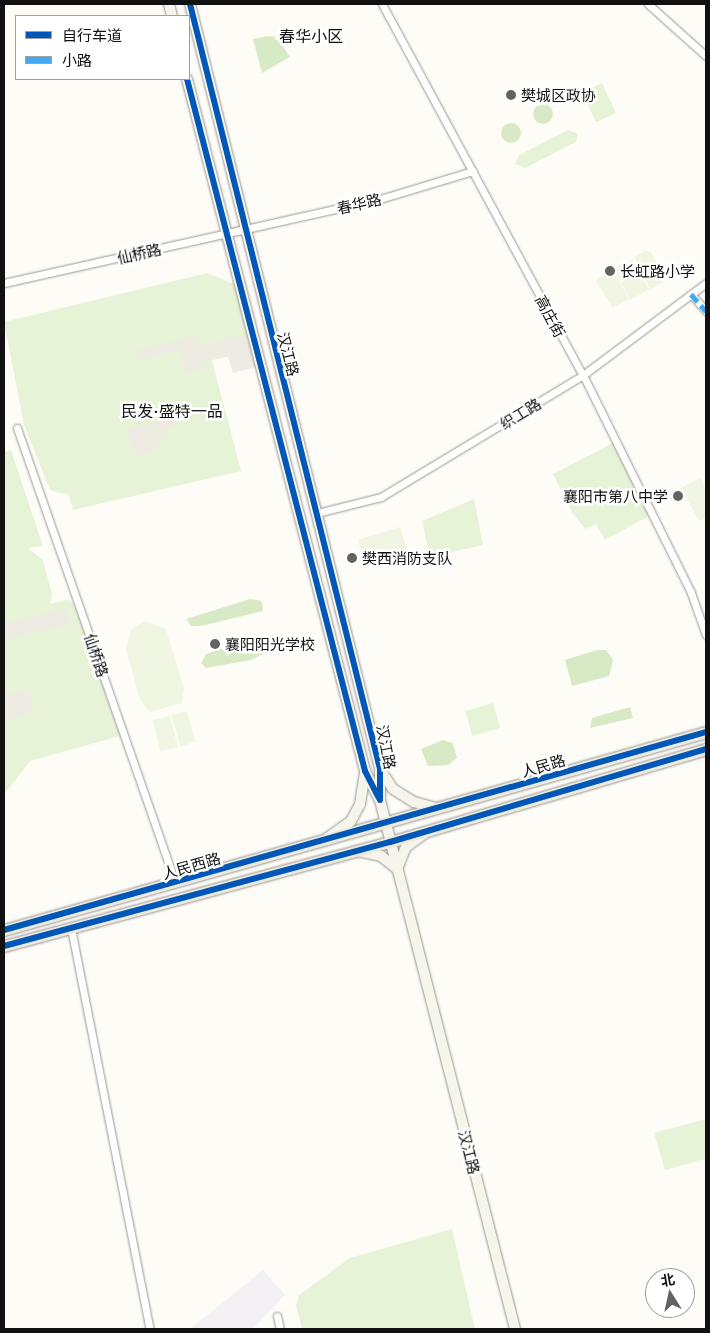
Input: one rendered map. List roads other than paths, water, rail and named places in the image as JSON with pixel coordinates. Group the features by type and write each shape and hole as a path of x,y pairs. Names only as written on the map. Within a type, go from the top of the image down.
{"main road":[{"name":"汉江路","path":"190,4 244,230 317,513 380,769 380,800"},
{"name":"汉江路","path":"187,80 225,234 365,771 380,800 515,1329"},
{"name":"人民路","path":"386,823 706,732"},
{"name":"人民路","path":"390,842 706,749"},
{"path":"380,769 393,789 414,802 438,808"},
{"path":"325,839 352,821 360,804 365,771"},
{"name":"人民西路","path":"4,930 386,823"},
{"path":"358,850 381,856 397,869 406,847 430,830"},
{"name":"人民西路","path":"4,946 390,842"}],"street":[{"name":"高庄街","path":"382,4 583,375 690,593 706,635"},
{"path":"648,4 706,56"},
{"name":"春华路","path":"244,230 380,199 473,171"},
{"name":"仙桥路","path":"4,283 244,230"},
{"name":"织工路","path":"317,513 380,497 583,375 706,283"},
{"path":"691,294 706,311"},
{"name":"仙桥路","path":"17,428 175,882"},
{"path":"71,928 150,1329"},
{"path":"277,1316 280,1329"}],"place":[{"name":"樊城区政协","path":"511,95"},
{"name":"长虹路小学","path":"610,271"},
{"name":"襄阳市第八中学","path":"678,496"},
{"name":"樊西消防支队","path":"352,558"},
{"name":"襄阳阳光学校","path":"215,644"}],"district":[{"name":"春华小区","path":"311,35"},
{"name":"民发·盛特一品","path":"172,410"}]}
